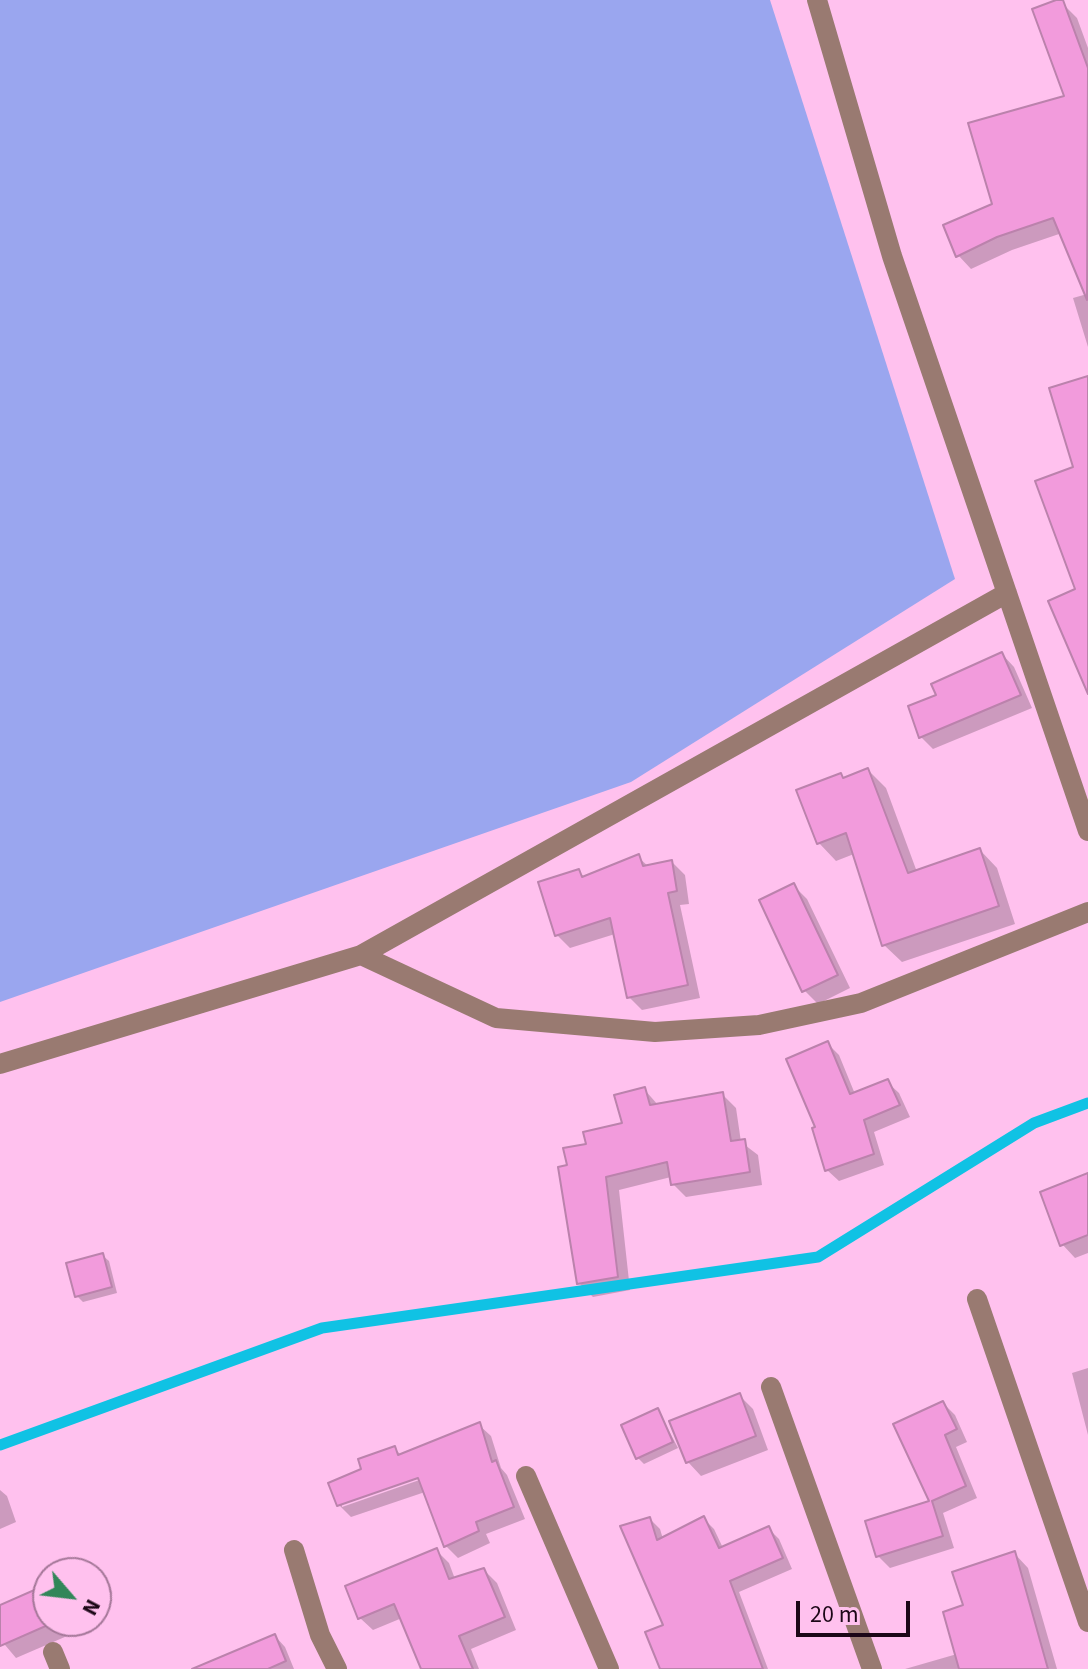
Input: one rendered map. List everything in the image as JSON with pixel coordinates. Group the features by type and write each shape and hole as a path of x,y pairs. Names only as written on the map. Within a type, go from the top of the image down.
{"street":[{"path":"817,0 892,256 1088,831"},
{"path":"0,1064 361,955 1007,593"},
{"path":"361,955 496,1018 655,1032 759,1025 861,1003 1088,912"},
{"path":"977,1299 1088,1622"},
{"path":"771,1387 872,1669"},
{"path":"526,1476 609,1669"},
{"path":"294,1550 320,1635 337,1669"}],"shaded area":[{"path":"0,0 770,0 955,579 631,782 0,1002"}],"building":[{"path":"1063,0 1088,68 1087,300 1053,218 997,237 956,257 943,225 992,204 968,123 1064,96 1032,9"},
{"path":"1088,376 1088,694 1048,601 1075,589 1035,481 1073,467 1049,388"},
{"path":"1002,652 1021,695 919,738 908,706 936,695 931,684"},
{"path":"868,768 908,873 980,848 999,906 882,946 846,833 817,844 796,790 841,773 843,778"},
{"path":"639,854 643,866 672,860 677,891 668,893 688,985 627,998 610,918 555,936 538,882 579,869 582,877"},
{"path":"794,883 838,975 802,992 759,900"},
{"path":"828,1041 850,1094 888,1079 900,1105 864,1120 874,1154 825,1171 812,1128 815,1127 786,1059"},
{"path":"645,1087 650,1105 723,1092 731,1141 745,1139 750,1172 671,1185 667,1162 606,1177 618,1277 577,1284 558,1167 567,1165 563,1148 586,1144 583,1132 622,1123 614,1095"},
{"path":"1088,1173 1088,1235 1060,1246 1040,1192"},
{"path":"103,1253 112,1287 75,1297 66,1263"},
{"path":"740,1393 756,1436 686,1463 669,1421"},
{"path":"943,1401 957,1429 945,1435 966,1486 932,1501 943,1536 876,1557 865,1521 929,1501 893,1424"},
{"path":"658,1408 673,1442 636,1459 621,1425"},
{"path":"480,1422 492,1462 496,1460 514,1507 476,1522 479,1531 444,1547 418,1478 337,1506 328,1483 361,1469 358,1459 395,1446 398,1455"},
{"path":"704,1516 719,1548 769,1526 783,1558 730,1581 763,1669 660,1669 645,1632 663,1625 620,1526 650,1517 657,1540"},
{"path":"437,1548 449,1579 484,1568 505,1617 459,1636 473,1669 421,1669 394,1604 358,1619 345,1586"},
{"path":"1015,1551 1048,1669 959,1669 943,1612 963,1605 952,1572"},
{"path":"32,1591 32,1632 0,1646 0,1605"},
{"path":"275,1634 286,1661 268,1669 192,1669"}],"waterway":[{"path":"0,1445 322,1328 818,1257 1034,1123 1088,1103"}]}
